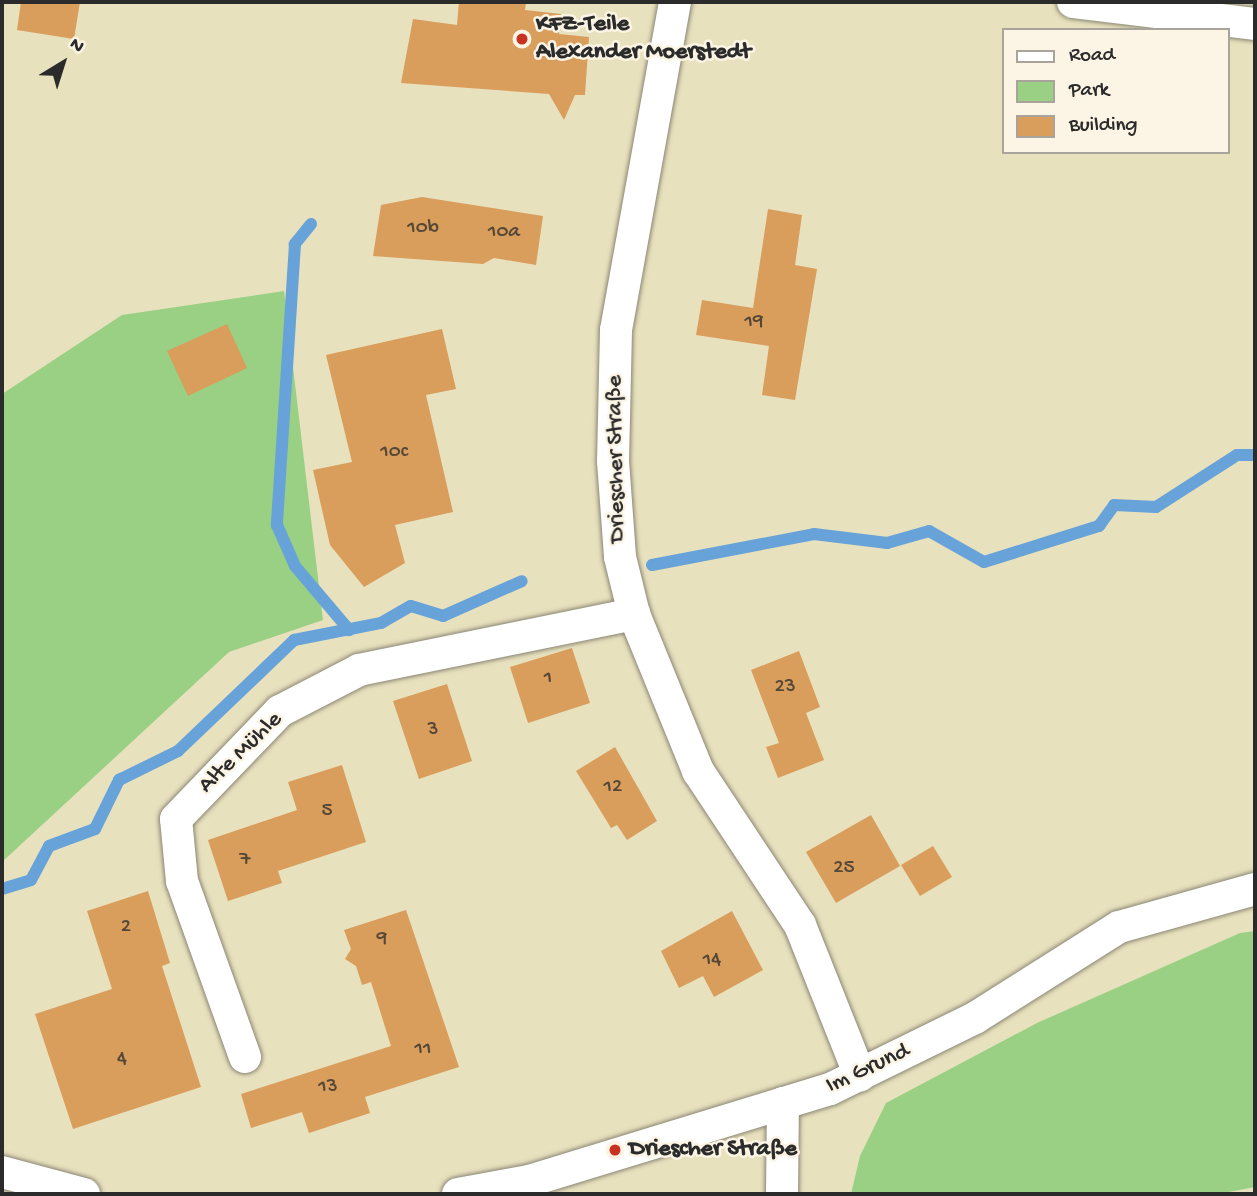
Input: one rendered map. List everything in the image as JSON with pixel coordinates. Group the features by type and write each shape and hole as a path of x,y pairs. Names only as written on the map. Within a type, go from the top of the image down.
{"street":[{"name":"Driescher Straße","path":"675,2 616,330 613,461 620,557 634,614 698,771 800,925 860,1076"},
{"path":"1073,2 1255,24"},
{"name":"Alte Mühle","path":"245,1057 182,881 176,818 280,711 359,670 634,614"},
{"name":"Im Grund","path":"458,1194 529,1181 783,1103 860,1076 975,1018 1119,927 1255,889"},
{"path":"782,1194 783,1103"},
{"path":"2,1172 84,1194"}],"green space":[{"path":"284,291 323,620 229,652 2,862 2,394 122,315"},
{"path":"1255,931 1255,1187 1218,1194 851,1194 860,1156 886,1103 1037,1023 1240,933"}],"building":[{"path":"21,2 80,2 74,39 17,30"},
{"path":"459,2 526,2 525,10 561,14 559,34 589,37 585,95 575,95 564,120 549,94 401,83 413,19 457,25"},
{"path":"422,197 543,216 536,265 494,258 483,264 373,256 381,205"},
{"path":"768,209 802,215 795,265 817,269 795,400 762,395 769,346 696,335 702,300 753,308"},
{"path":"227,324 247,368 188,396 167,351"},
{"path":"442,329 456,389 426,395 453,512 395,525 405,563 364,587 330,545 313,470 352,462 326,355"},
{"path":"572,648 590,703 528,723 510,667"},
{"path":"799,651 820,707 806,713 824,760 778,778 766,747 779,743 751,670"},
{"path":"447,684 472,761 419,779 393,701"},
{"path":"615,747 657,821 627,840 617,825 611,828 576,771"},
{"path":"342,765 366,842 278,871 282,883 228,901 208,840 297,810 288,782"},
{"path":"871,815 900,866 836,903 806,852"},
{"path":"933,846 952,877 920,896 901,865"},
{"path":"148,891 170,963 162,966 201,1087 73,1129 35,1014 112,989 87,911"},
{"path":"406,910 459,1067 365,1097 370,1113 309,1133 302,1112 251,1128 241,1094 391,1046 371,982 362,985 356,966 345,959 351,949 344,930"},
{"path":"732,911 763,970 714,997 703,976 679,988 661,951"}],"waterway":[{"path":"311,224 295,244 277,525 295,566 349,630"},
{"path":"652,565 814,534 887,543 929,531 984,562 1099,526 1114,505 1156,507 1237,455 1255,455"},
{"path":"2,889 31,880 49,846 95,829 119,780 178,751 294,640 381,623 411,606 443,616 522,581"}],"place":[{"name":"KFZ-Teile Alexander Moerstedt","path":"522,39"},
{"name":"Driescher Straße","path":"615,1150"}]}
